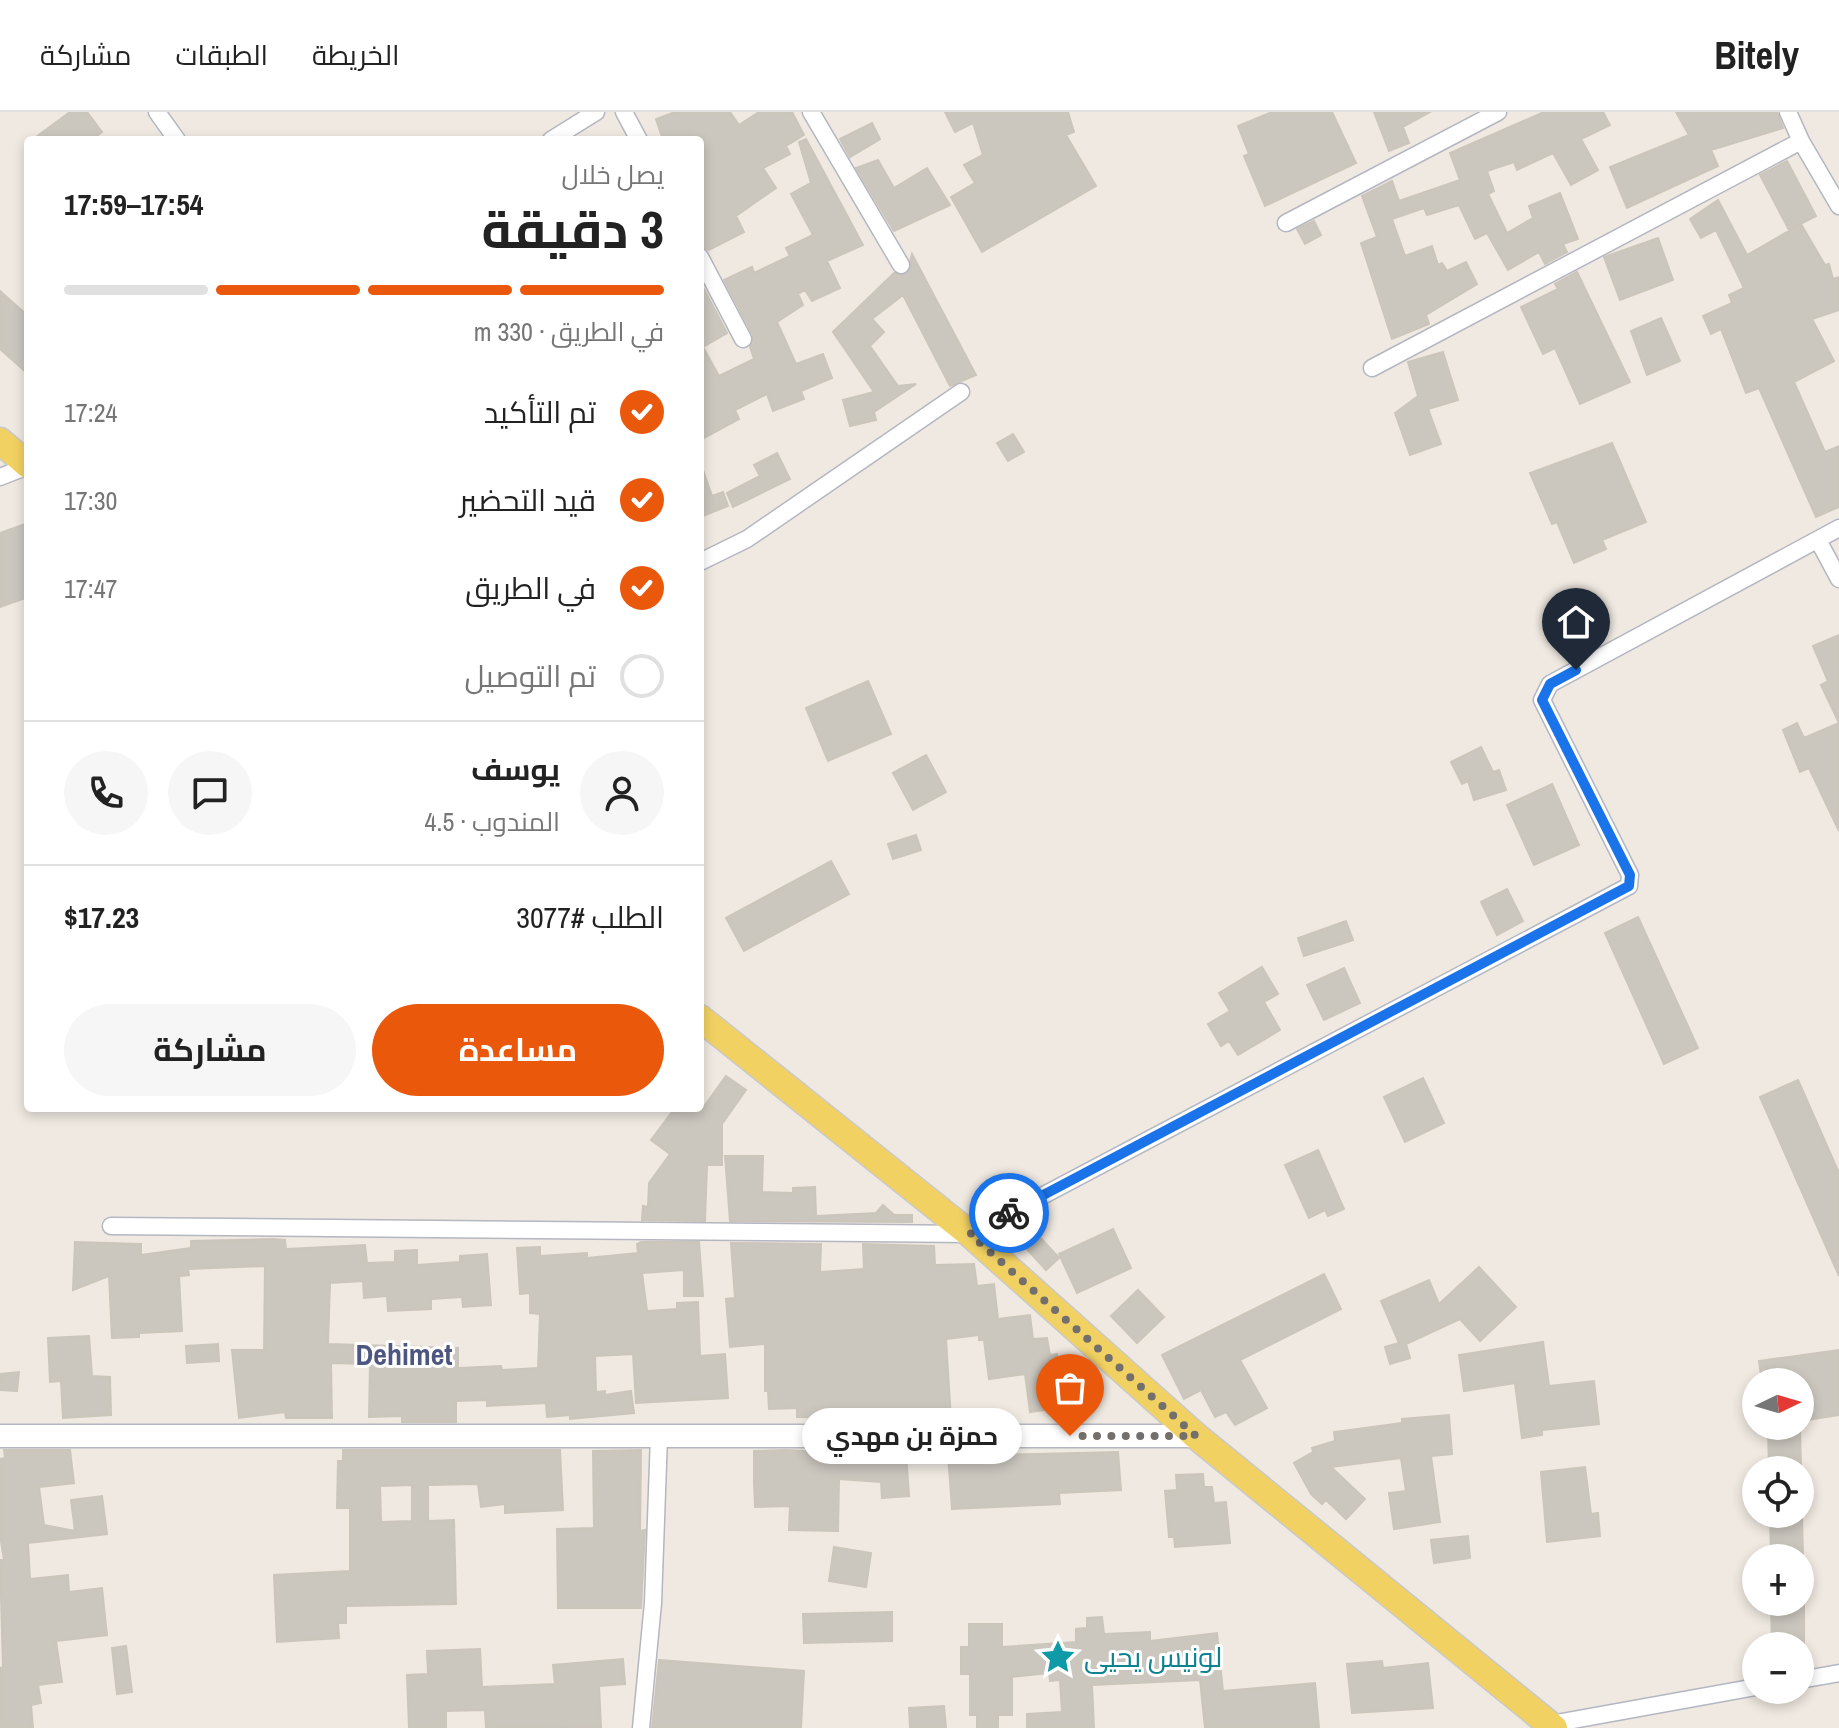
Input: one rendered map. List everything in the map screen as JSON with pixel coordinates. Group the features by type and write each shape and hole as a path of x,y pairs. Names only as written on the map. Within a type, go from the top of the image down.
{"main road":[{"path":"0,441 24,462"},
{"path":"704,1021 970,1234 1196,1436 1546,1727"}],"street":[{"path":"157,112 174,136"},
{"path":"557,136 596,112"},
{"path":"624,112 637,136"},
{"path":"811,112 901,265"},
{"path":"1286,223 1498,112"},
{"path":"1788,112 1801,141 1839,206"},
{"path":"1372,368 1801,141"},
{"path":"704,265 743,339"},
{"path":"704,560 747,539 961,392"},
{"path":"0,477 24,467"},
{"path":"111,1226 970,1234 1629,886 1630,875 1542,700 1550,684 1839,528"},
{"path":"1818,540 1839,579"},
{"path":"0,1436 1196,1436"},
{"path":"641,1728 653,1603 659,1436"},
{"path":"1814,1677 1839,1673"},
{"path":"1546,1727 1742,1690"}],"building":[{"path":"70,112 87,112 102,132 96,136 37,136"},
{"path":"675,112 730,112 739,125 759,112 792,112 804,135 786,146 790,154 763,168 776,188 736,216 744,232 709,250 704,248 704,136 662,136 656,119"},
{"path":"945,112 1068,112 1074,132 1066,135 1096,186 982,252 951,197 975,183 964,165 983,155 973,123 955,132"},
{"path":"1272,112 1332,112 1356,163 1265,206 1244,156 1249,154 1238,126"},
{"path":"1374,112 1430,112 1403,127 1409,143 1389,151"},
{"path":"1544,112 1603,112 1610,125 1581,139 1598,170 1571,185 1553,153 1517,170 1514,162 1487,171 1494,191 1488,194 1507,233 1533,218 1529,206 1560,193 1578,239 1563,244 1567,252 1545,264 1539,252 1508,270 1487,233 1475,239 1459,205 1427,215 1424,208 1392,219 1405,256 1432,246 1438,265 1442,263 1447,271 1466,262 1477,284 1426,315 1429,324 1392,339 1361,243 1377,237 1362,196 1392,181 1399,201 1460,180 1450,153"},
{"path":"1676,112 1777,112 1783,128 1711,150 1718,166 1627,208 1610,167 1689,135"},
{"path":"872,123 880,139 850,157 840,139"},
{"path":"806,139 863,245 827,261 840,288 812,301 805,290 798,294 803,305 777,322 796,364 823,354 832,378 801,391 804,399 773,411 767,394 735,410 739,419 704,438 704,349 719,376 754,359 750,347 753,335 724,280 752,267 754,273 790,256 786,248 813,235 791,194 811,183 799,142"},
{"path":"878,160 894,188 927,168 950,205 894,231 856,168"},
{"path":"1787,161 1816,216 1789,230 1760,175"},
{"path":"1718,200 1747,255 1801,224 1825,265 1829,264 1833,279 1839,277 1839,310 1812,319 1834,361 1794,382 1825,452 1839,446 1839,507 1816,517 1759,388 1746,393 1721,329 1711,334 1703,316 1732,303 1729,295 1744,288 1716,230 1701,238 1690,219"},
{"path":"1314,221 1321,235 1305,244 1297,229"},
{"path":"1658,238 1673,280 1620,300 1604,257"},
{"path":"912,254 976,375 950,386 903,295 872,319 884,332 870,346 898,386 916,384 874,412 876,420 850,426 843,400 874,392 833,332 894,273 907,274"},
{"path":"1577,272 1630,382 1580,404 1555,348 1543,354 1521,307 1558,289 1555,284"},
{"path":"704,289 727,333 704,346"},
{"path":"0,291 24,312 24,370 0,349"},
{"path":"1661,318 1680,361 1647,375 1631,331"},
{"path":"1443,352 1458,400 1428,409 1441,444 1410,455 1395,413 1418,396 1408,362"},
{"path":"1013,434 1024,452 1008,461 997,443"},
{"path":"1612,443 1646,522 1602,540 1606,549 1574,563 1557,522 1552,524 1530,473"},
{"path":"777,453 790,479 733,507 727,493 760,476 754,465"},
{"path":"704,473 712,496 723,492 728,506 704,515"},
{"path":"24,524 24,598 0,607 0,533"},
{"path":"1839,635 1839,723 1821,685 1828,681 1813,646"},
{"path":"868,681 891,734 828,761 806,708"},
{"path":"1797,723 1804,738 1839,723 1839,831 1809,768 1800,772 1783,730"},
{"path":"1481,747 1493,772 1499,770 1506,790 1474,800 1468,781 1462,784 1451,762"},
{"path":"926,755 946,792 913,810 893,773"},
{"path":"1552,784 1579,845 1534,865 1507,805"},
{"path":"916,835 921,850 893,859 888,844"},
{"path":"831,861 849,894 744,951 726,918"},
{"path":"1507,889 1523,921 1497,935 1481,902"},
{"path":"1638,917 1698,1048 1664,1064 1605,933"},
{"path":"1346,921 1353,940 1304,956 1298,938"},
{"path":"1262,967 1278,994 1264,1002 1280,1030 1238,1055 1229,1041 1221,1046 1208,1024 1230,1011 1219,993"},
{"path":"1344,968 1360,1003 1324,1020 1307,985"},
{"path":"726,1076 746,1090 722,1124 722,1165 707,1165 705,1221 642,1220 643,1206 648,1207 649,1183 670,1154 651,1140 672,1112 704,1112 704,1107"},
{"path":"1423,1078 1444,1123 1405,1142 1384,1097"},
{"path":"1798,1080 1839,1173 1839,1276 1760,1097"},
{"path":"1318,1150 1344,1209 1328,1216 1325,1210 1309,1218 1285,1165"},
{"path":"725,1156 763,1156 762,1192 793,1193 793,1188 815,1187 816,1216 876,1213 883,1205 894,1215 912,1215 912,1222 730,1221"},
{"path":"1113,1229 1131,1268 1077,1293 1059,1254"},
{"path":"1038,1235 1059,1258 1046,1270 1025,1247"},
{"path":"285,1240 286,1249 365,1245 367,1263 395,1262 395,1251 417,1250 417,1265 460,1262 460,1256 487,1254 491,1305 463,1307 462,1297 431,1299 431,1309 388,1311 387,1296 364,1298 363,1281 330,1283 328,1344 458,1348 458,1368 501,1366 502,1370 538,1368 540,1314 530,1313 530,1293 520,1294 517,1248 540,1247 540,1256 587,1253 587,1258 638,1253 637,1244 641,1242 699,1242 703,1296 684,1296 684,1270 642,1273 647,1311 677,1309 677,1303 698,1302 700,1356 725,1354 728,1398 636,1403 633,1354 595,1356 596,1392 605,1391 605,1395 631,1391 634,1413 570,1419 570,1415 547,1417 546,1403 487,1406 487,1400 456,1401 456,1422 402,1422 402,1416 369,1417 370,1364 331,1363 332,1418 286,1418 285,1412 239,1418 232,1350 264,1350 265,1266 188,1269 189,1275 179,1276 182,1331 139,1333 139,1337 112,1338 109,1276 73,1290 75,1242 141,1244 141,1255 191,1248 191,1241"},
{"path":"731,1243 821,1244 820,1272 864,1269 863,1244 934,1246 935,1265 974,1264 977,1286 994,1284 998,1319 1030,1315 1033,1339 1047,1338 1050,1355 1057,1354 1064,1407 1030,1412 1025,1374 989,1379 984,1340 979,1340 979,1335 946,1339 951,1420 797,1417 797,1408 769,1409 768,1391 765,1391 765,1344 730,1347 726,1299 735,1298"},
{"path":"1479,1267 1516,1307 1480,1341 1460,1319 1406,1344 1410,1358 1390,1364 1385,1347 1399,1343 1381,1301 1429,1280 1439,1304"},
{"path":"1324,1274 1341,1309 1240,1360 1267,1408 1235,1425 1226,1412 1215,1417 1201,1390 1184,1399 1162,1355"},
{"path":"1138,1290 1164,1317 1137,1343 1111,1316"},
{"path":"89,1336 92,1376 110,1377 111,1415 63,1418 61,1381 50,1382 48,1338"},
{"path":"1543,1342 1549,1386 1594,1381 1599,1424 1542,1430 1542,1435 1522,1438 1515,1383 1464,1391 1459,1355"},
{"path":"218,1344 219,1361 187,1363 186,1346"},
{"path":"1839,1350 1839,1415 1814,1419 1814,1368 1760,1368 1759,1361"},
{"path":"19,1372 17,1391 0,1390 0,1374"},
{"path":"1449,1415 1452,1454 1431,1456 1440,1522 1394,1529 1389,1493 1406,1491 1401,1458 1331,1467 1365,1499 1346,1519 1326,1500 1322,1504 1311,1494 1294,1463 1313,1452 1312,1448 1335,1441 1334,1432 1402,1423 1402,1419"},
{"path":"1768,1440 1800,1440 1801,1456 1769,1456"},
{"path":"4,1450 70,1450 74,1483 39,1487 44,1525 75,1531 71,1500 102,1496 107,1534 28,1543 30,1579 68,1575 69,1592 102,1588 107,1635 56,1641 62,1682 38,1685 41,1703 31,1705 33,1728 0,1728 0,1668 3,1667 0,1560 4,1560 0,1535 0,1459 5,1458"},
{"path":"343,1450 560,1450 563,1510 505,1513 505,1504 481,1507 478,1484 428,1485 428,1521 454,1520 456,1604 346,1606 346,1623 338,1623 339,1638 277,1642 274,1575 350,1571 350,1508 337,1508 338,1461 343,1461","holes":["412,1485 412,1521 381,1522 380,1486"]},
{"path":"641,1450 640,1531 645,1530 641,1608 558,1608 557,1529 594,1528 593,1451"},
{"path":"754,1451 870,1455 906,1452 909,1496 882,1498 881,1482 839,1479 838,1531 789,1530 790,1506 755,1507 754,1480"},
{"path":"1000,1451 1000,1455 1118,1452 1121,1490 1059,1493 1060,1504 952,1509 948,1454"},
{"path":"1585,1467 1591,1514 1598,1513 1600,1536 1547,1542 1541,1472"},
{"path":"1203,1474 1204,1487 1212,1487 1214,1503 1226,1502 1230,1543 1175,1547 1174,1537 1169,1537 1165,1491 1177,1490 1176,1475"},
{"path":"1770,1528 1802,1528 1803,1544 1771,1544"},
{"path":"1468,1536 1470,1558 1434,1563 1431,1540"},
{"path":"834,1547 871,1553 866,1587 829,1581"},
{"path":"892,1612 892,1641 804,1643 803,1614"},
{"path":"1771,1616 1804,1616 1804,1632 1772,1632"},
{"path":"1102,1617 1104,1634 1150,1632 1150,1641 1217,1633 1223,1691 1315,1683 1319,1728 1205,1728 1200,1680 1092,1685 1094,1728 1027,1728 1027,1714 1062,1712 1060,1680 1050,1681 1049,1673 1012,1677 1012,1715 998,1715 998,1728 977,1728 977,1715 970,1715 970,1674 961,1674 961,1647 969,1647 969,1624 1002,1624 1002,1647 1076,1642 1076,1629 1087,1628 1087,1618"},
{"path":"126,1646 132,1692 117,1694 112,1648"},
{"path":"480,1649 482,1687 555,1684 553,1665 623,1659 625,1684 599,1686 601,1727 486,1728 485,1710 446,1711 446,1728 409,1728 407,1675 428,1674 427,1651"},
{"path":"659,1660 804,1671 801,1728 652,1728"},
{"path":"1382,1661 1383,1668 1428,1663 1433,1708 1352,1713 1347,1664"},
{"path":"944,1706 946,1728 910,1728 909,1708"}],"way so far":[{"path":"1009,1213 970,1234 1196,1436 1070,1436"}],"place":[{"name":"حمزة بن مهدي","path":"1070,1436"},
{"name":"لونيس يحيى","path":"1058,1657"}],"district":[{"name":"Dehimet","path":"404,1355"}],"route":[{"path":"1009,1213 1629,886 1630,875 1542,700 1550,684 1576,670"}]}
